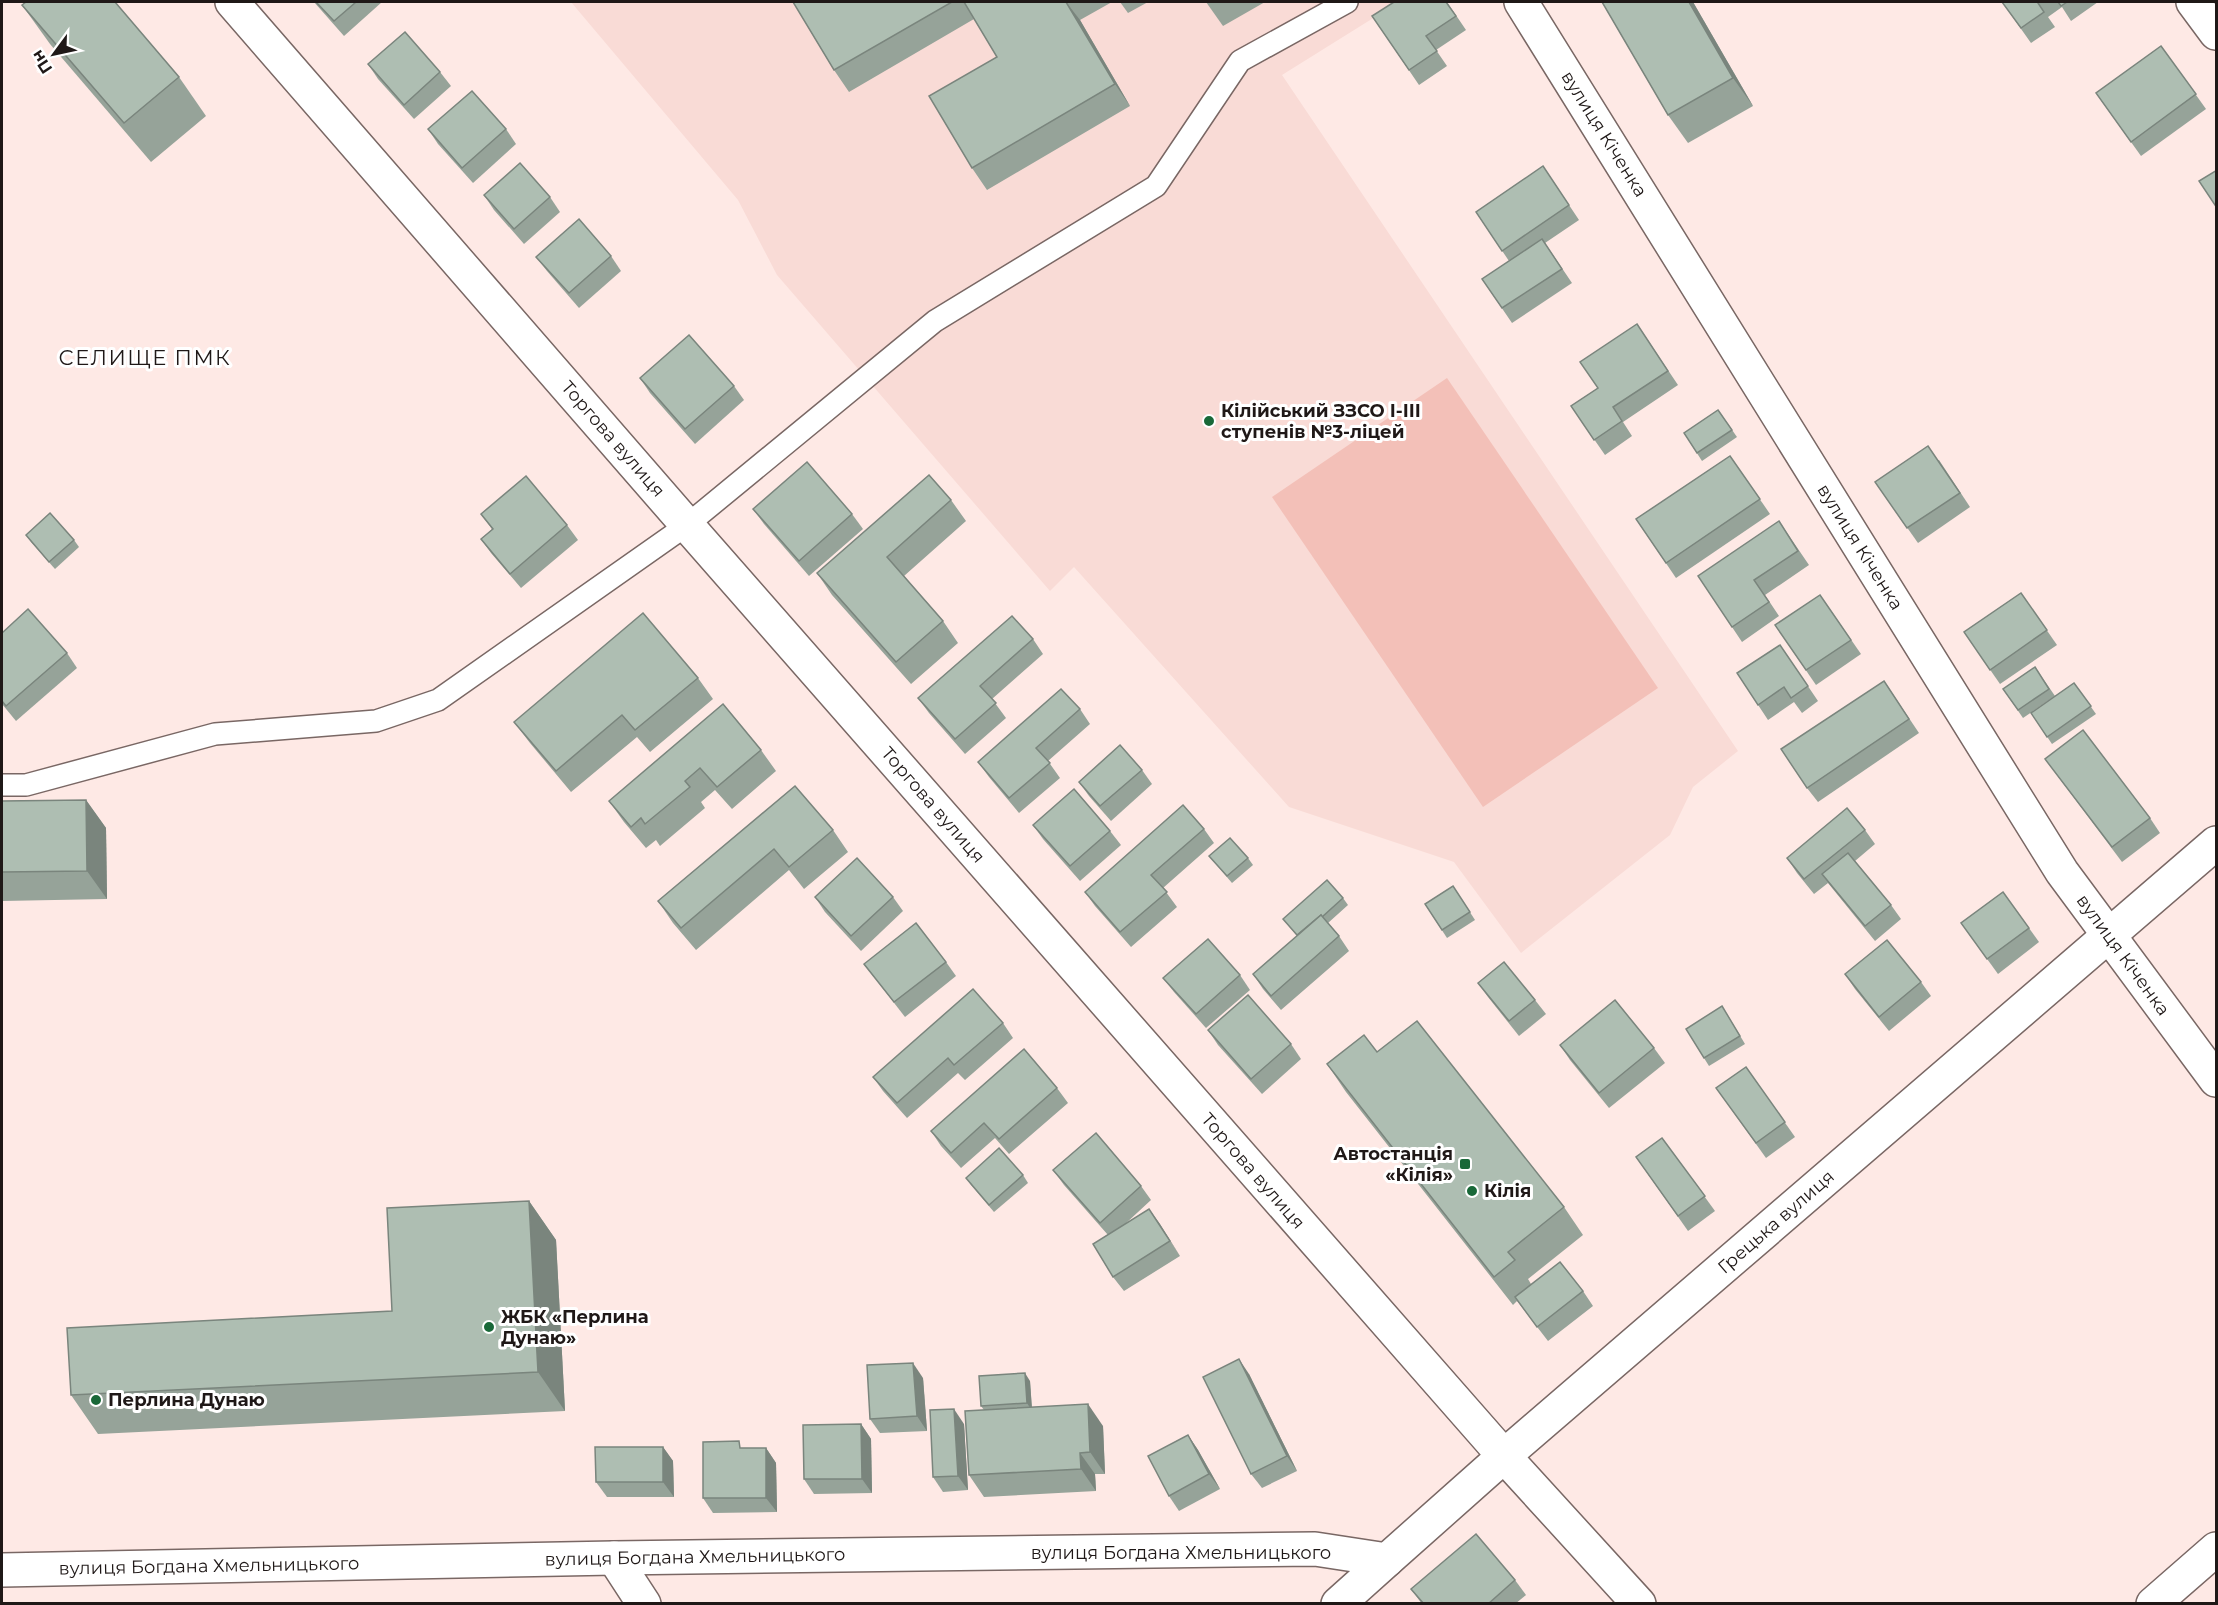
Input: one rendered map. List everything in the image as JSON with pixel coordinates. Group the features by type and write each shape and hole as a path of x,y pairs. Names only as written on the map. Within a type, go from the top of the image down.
{"street":[{"name":"Торгова вулиця","path":"232,2 687,525 1504,1456 1639,1604"},
{"name":"вулиця Кіченка","path":"1521,2 2062,872 2217,1080"},
{"path":"2193,2 2217,33"},
{"name":"Грецька вулиця","path":"1338,1604 1504,1456 2217,843"},
{"name":"вулиця Богдана Хмельницького","path":"2,1570 614,1558 1315,1549 1387,1560"},
{"path":"2153,1604 2217,1550"},
{"path":"614,1558 644,1604"}],"lane":[{"path":"2,785 26,785 215,734 376,722 438,700 687,525 936,321 1156,186 1240,61 1347,2"}],"shaded area":[{"name":"Кілійський ЗЗСО І-ІІІ ступенів №3-ліцей","path":"571,2 1399,2 1282,75 1738,751 1693,787 1670,835 1521,953 1454,862 1289,807 1074,567 1050,591 777,275 738,200"},
{"path":"1447,378 1658,688 1483,807 1272,497"}],"building":[{"path":"26,2 115,2 179,77 124,123 22,5"},
{"path":"316,2 356,2 334,21"},
{"path":"793,2 952,2 834,70"},
{"path":"964,2 1066,2 1115,84 972,168 929,96 997,57"},
{"path":"1394,2 1446,2 1456,16 1426,36 1437,51 1409,70 1372,16"},
{"path":"1602,2 1689,2 1733,78 1668,115"},
{"path":"2002,2 2039,2 2044,12 2021,28"},
{"path":"405,32 440,72 404,105 368,64"},
{"path":"2161,46 2196,94 2131,142 2096,93"},
{"path":"472,91 506,129 462,168 428,129"},
{"path":"520,163 550,197 514,229 484,195"},
{"path":"1543,166 1569,205 1502,251 1476,212"},
{"path":"2217,170 2217,208 2199,181"},
{"path":"579,219 611,256 569,293 536,257"},
{"path":"1542,239 1562,269 1502,308 1482,279"},
{"path":"1637,324 1668,371 1613,407 1622,421 1594,440 1571,406 1598,388 1580,362"},
{"path":"689,335 734,386 685,429 640,378"},
{"path":"1718,410 1732,430 1697,453 1684,433"},
{"path":"1928,446 1960,493 1907,528 1875,482"},
{"path":"1730,456 1760,499 1666,563 1636,519"},
{"path":"807,462 852,514 799,561 753,509"},
{"path":"929,475 951,500 887,557 943,621 896,662 817,573"},
{"path":"526,476 567,525 510,574 481,539 493,529 481,514"},
{"path":"50,513 74,540 49,562 26,535"},
{"path":"1779,521 1798,551 1754,580 1769,602 1732,627 1698,576"},
{"path":"2021,593 2047,630 1990,670 1964,632"},
{"path":"1820,595 1851,640 1806,670 1775,625"},
{"path":"28,609 67,653 6,706 2,701 2,633"},
{"path":"643,613 698,678 635,730 622,715 556,771 514,722"},
{"path":"1012,616 1033,639 980,686 996,703 955,739 918,698"},
{"path":"1780,645 1808,686 1791,698 1784,687 1758,705 1737,673"},
{"path":"2035,667 2049,689 2018,710 2003,689"},
{"path":"1884,681 1909,719 1807,788 1781,749"},
{"path":"2074,683 2091,706 2047,737 2031,713"},
{"path":"1061,689 1080,709 1036,748 1050,763 1009,798 978,762"},
{"path":"723,704 761,750 717,787 700,768 685,781 690,787 645,824 641,818 631,827 609,801"},
{"path":"2083,730 2150,818 2112,847 2045,759"},
{"path":"1120,745 1142,770 1100,806 1079,782"},
{"path":"795,786 833,830 789,867 774,849 681,928 658,901"},
{"path":"1074,789 1110,831 1070,866 1033,825"},
{"path":"86,800 87,871 2,872 2,801"},
{"path":"1183,805 1204,829 1151,875 1167,892 1120,932 1085,892"},
{"path":"1847,808 1865,830 1804,879 1787,858"},
{"path":"1230,838 1248,858 1227,876 1209,856"},
{"path":"1848,853 1891,905 1865,926 1822,874"},
{"path":"857,858 893,897 851,936 815,897"},
{"path":"1327,880 1343,898 1297,935 1283,919"},
{"path":"1453,886 1470,912 1442,930 1425,904"},
{"path":"2003,892 2029,928 1987,959 1961,923"},
{"path":"1321,915 1339,936 1271,996 1253,974"},
{"path":"916,923 946,962 894,1002 864,964"},
{"path":"1208,939 1240,975 1196,1014 1163,978"},
{"path":"1887,940 1921,982 1879,1017 1845,974"},
{"path":"1504,962 1535,1000 1509,1021 1478,983"},
{"path":"973,989 1003,1023 954,1065 948,1058 897,1103 873,1077"},
{"path":"1248,995 1291,1044 1251,1079 1208,1030"},
{"path":"1615,1000 1654,1048 1599,1093 1560,1045"},
{"path":"1722,1006 1740,1036 1704,1058 1686,1029"},
{"name":"Автостанція «Кілія»","path":"1417,1021 1564,1207 1508,1252 1515,1260 1494,1277 1327,1064 1364,1035 1377,1052"},
{"path":"1024,1049 1057,1088 999,1139 984,1123 951,1153 931,1131"},
{"path":"1746,1067 1785,1122 1756,1143 1716,1088"},
{"path":"1096,1133 1141,1186 1100,1223 1053,1170"},
{"path":"1662,1138 1705,1196 1678,1216 1636,1157"},
{"path":"999,1148 1023,1175 989,1205 966,1178"},
{"path":"529,1201 538,1372 71,1395 67,1328 392,1311 387,1208"},
{"path":"1149,1209 1170,1241 1113,1277 1093,1244"},
{"path":"1560,1262 1583,1291 1537,1327 1515,1297"},
{"path":"1239,1359 1287,1456 1251,1474 1203,1377"},
{"path":"913,1363 917,1416 870,1419 867,1365"},
{"path":"1025,1373 1027,1403 981,1406 979,1376"},
{"path":"1088,1404 1090,1452 1080,1453 1081,1469 969,1475 965,1411"},
{"path":"954,1409 958,1476 933,1477 930,1410"},
{"path":"861,1424 862,1479 804,1479 803,1425"},
{"path":"1188,1435 1209,1474 1169,1496 1148,1456"},
{"path":"739,1441 740,1448 766,1448 766,1498 703,1498 703,1442"},
{"path":"595,1447 663,1447 663,1482 596,1482"},
{"path":"1476,1534 1515,1580 1488,1604 1424,1604 1411,1589"}],"place":[{"name":"Кілійський ЗЗСО І-ІІІ ступенів №3-ліцей","path":"1209,421"},
{"name":"Автостанція «Кілія»","path":"1465,1164"},
{"name":"Кілія","path":"1472,1191"},
{"name":"ЖБК «Перлина Дунаю»","path":"489,1327"},
{"name":"Перлина Дунаю","path":"96,1400"}],"district":[{"name":"СЕЛИЩЕ ПМК","path":"145,358"}]}
